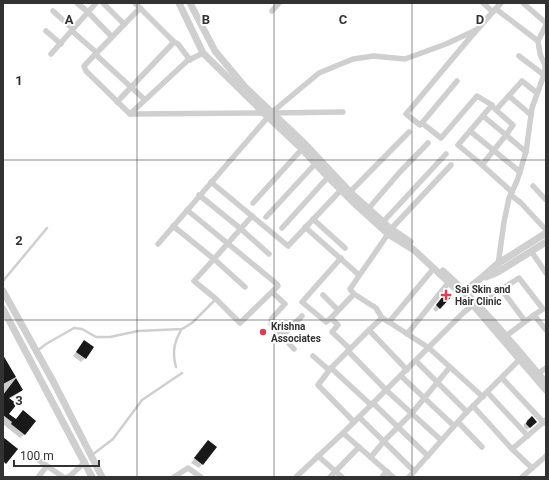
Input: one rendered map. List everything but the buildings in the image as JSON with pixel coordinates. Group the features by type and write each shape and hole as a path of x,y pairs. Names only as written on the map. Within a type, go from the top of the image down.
{"street":[{"path":"77,3 88,12 112,37"},
{"path":"51,54 96,3"},
{"path":"103,3 124,24"},
{"path":"135,3 174,42 178,44 190,60"},
{"path":"179,3 202,53 269,114 302,141 350,192 383,222 390,232 419,249 463,292 506,336 546,390"},
{"path":"190,3 214,51 269,114 328,177 390,232 414,250 449,282 463,292"},
{"path":"272,12 279,3"},
{"path":"483,3 538,40 540,54 545,65 545,73 540,84 531,115 526,152 520,172 511,193 504,222 498,272"},
{"path":"482,165 513,125 492,105 477,96 441,138 422,123 420,125 406,114 443,72 476,30 501,3"},
{"path":"523,3 546,24 544,35 538,40"},
{"path":"140,8 84,66 84,69 130,114 269,114 343,112"},
{"path":"53,11 144,99"},
{"path":"158,244 269,114 319,73 353,59 374,56 406,60 476,30"},
{"path":"46,31 61,44"},
{"path":"117,102 174,42"},
{"path":"130,114 144,99 187,61 202,53"},
{"path":"519,56 545,73"},
{"path":"422,123 457,81"},
{"path":"496,110 522,81 537,93"},
{"path":"540,84 546,89"},
{"path":"509,96 531,115"},
{"path":"463,292 480,280 498,264 546,232 511,193 482,165 458,145 492,105"},
{"path":"483,116 526,152"},
{"path":"470,131 520,172"},
{"path":"350,192 409,132"},
{"path":"369,208 399,173 428,143"},
{"path":"253,203 302,149"},
{"path":"383,222 446,154"},
{"path":"266,217 316,163"},
{"path":"451,165 390,232 350,289 354,294 376,308 382,318 429,348 483,397"},
{"path":"282,228 328,177"},
{"path":"211,182 288,246 341,190"},
{"path":"532,186 546,200"},
{"path":"199,195 241,229 268,254"},
{"path":"187,210 227,244 278,285 273,293 240,323 216,299 194,281 227,244 241,229 252,216"},
{"path":"313,219 345,248"},
{"path":"174,226 245,287"},
{"path":"306,227 359,275"},
{"path":"480,280 498,272 546,242"},
{"path":"531,251 545,269"},
{"path":"341,258 302,302 326,322 354,294"},
{"path":"388,322 434,268"},
{"path":"296,477 343,433 463,313 519,278 543,309 506,336"},
{"path":"407,334 449,282"},
{"path":"501,289 526,321"},
{"path":"3,291 92,455 102,477"},
{"path":"273,293 285,303 270,320 272,325 294,349"},
{"path":"322,295 338,310"},
{"path":"475,305 520,359 546,383"},
{"path":"3,309 92,477"},
{"path":"534,315 546,330"},
{"path":"282,336 302,316"},
{"path":"331,318 338,325 332,332 386,390 441,440"},
{"path":"354,422 318,385 330,369 382,318"},
{"path":"369,330 407,370"},
{"path":"313,356 372,404 428,456"},
{"path":"409,477 467,412 520,359"},
{"path":"416,361 467,412"},
{"path":"371,457 384,441 425,399 450,367"},
{"path":"536,375 546,368"},
{"path":"401,376 425,399 482,447"},
{"path":"502,378 545,421 512,449"},
{"path":"487,392 528,436"},
{"path":"473,406 512,449 532,468"},
{"path":"359,417 414,471"},
{"path":"343,433 393,477"},
{"path":"330,477 359,447"},
{"path":"30,454 64,477"},
{"path":"318,456 342,477"},
{"path":"522,477 546,456"},
{"path":"67,477 85,462"},
{"path":"39,476 47,466"},
{"path":"174,477 188,468 201,477"},
{"path":"382,477 387,472"}],"lane":[{"path":"3,281 47,228"},
{"path":"176,367 174,348 176,338 182,329 192,322 216,299"},
{"path":"37,352 46,344 74,328 82,329 96,337 110,337 138,331 182,329"},
{"path":"92,455 113,440 142,400 182,373"}],"place":[{"name":"Sai Skin and Hair Clinic","path":"446,295"},
{"name":"Krishna Associates","path":"263,332"}]}
